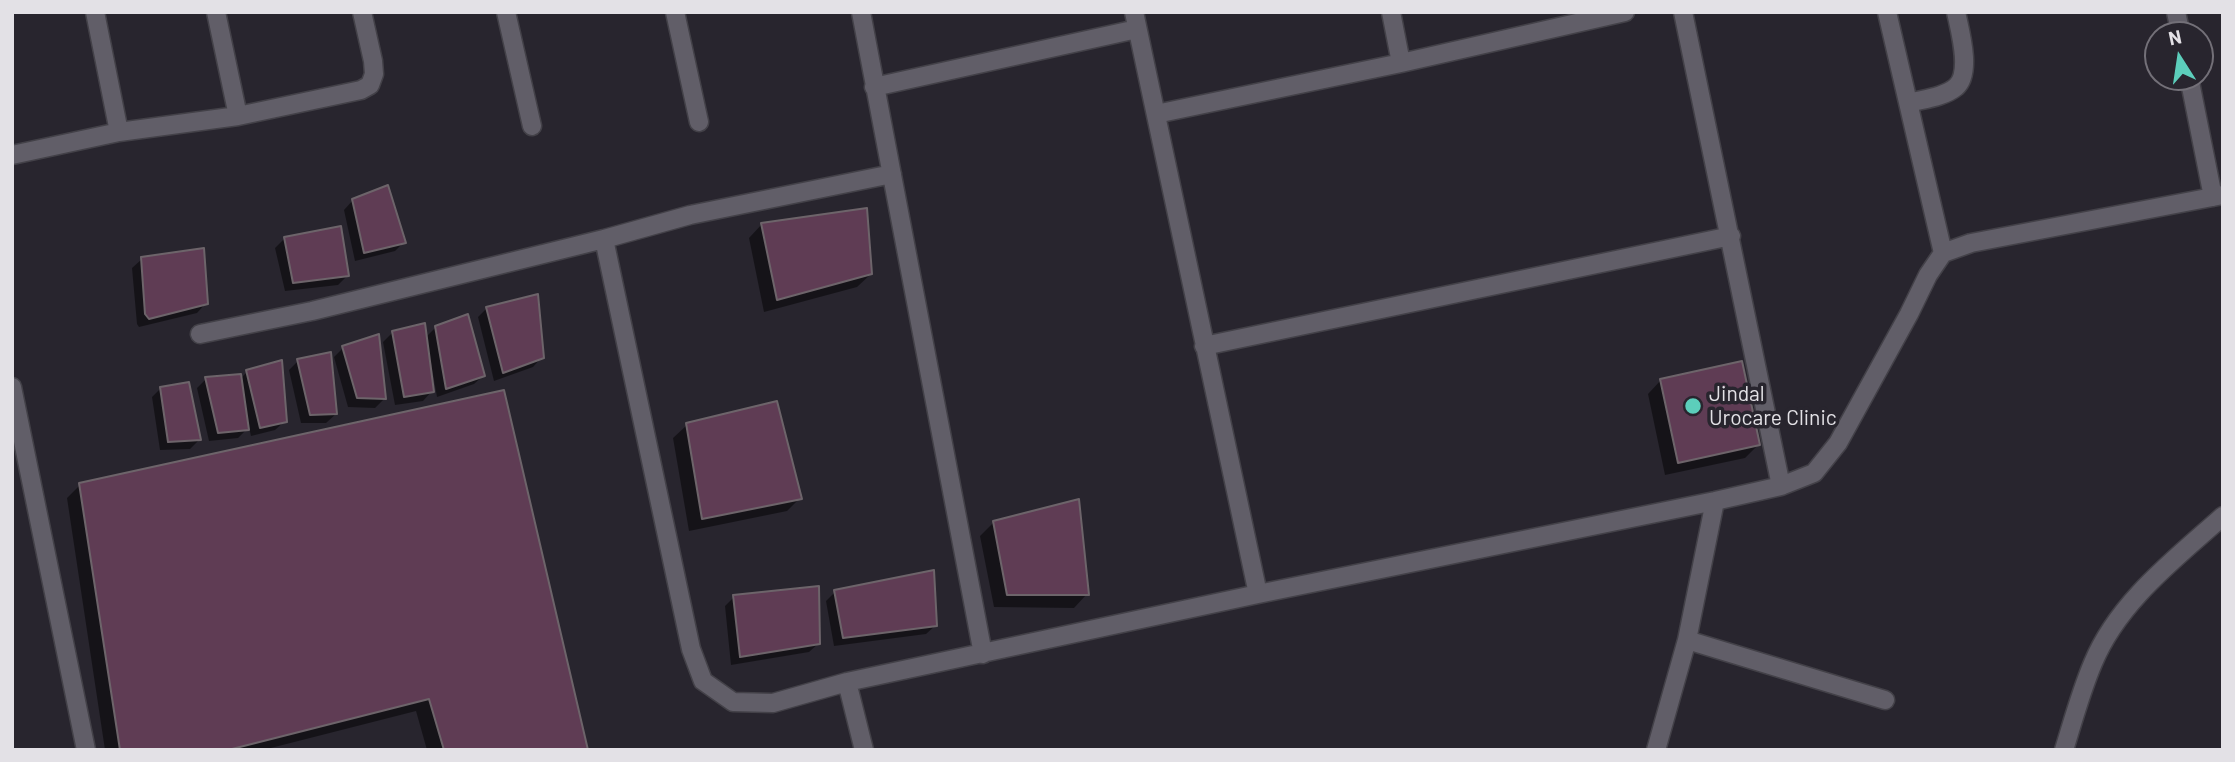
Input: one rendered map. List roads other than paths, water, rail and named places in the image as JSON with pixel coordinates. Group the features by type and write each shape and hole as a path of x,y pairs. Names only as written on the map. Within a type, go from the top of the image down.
{"street":[{"path":"95,12 119,132"},
{"path":"216,12 239,116"},
{"path":"12,155 119,132 239,116 361,90 370,85 374,74 362,12"},
{"path":"506,12 532,126"},
{"path":"675,12 699,122"},
{"path":"861,12 983,654"},
{"path":"1391,12 1401,63"},
{"path":"1156,114 1401,63 1625,12"},
{"path":"1683,12 1781,486"},
{"path":"1887,12 1943,253"},
{"path":"1909,103 1943,94 1958,86 1964,71 1964,57 1956,12"},
{"path":"874,88 1135,20 1258,594"},
{"path":"604,239 691,649 703,681 733,702 773,703 847,682 1258,594 1715,501 1781,486 1814,473 1838,443 1928,275 1943,253 1971,243 2218,196 2192,91"},
{"path":"200,334 312,312 690,215 892,174"},
{"path":"1205,346 1731,236"},
{"path":"12,387 86,750"},
{"path":"1656,750 1687,640 1715,501"},
{"path":"2064,750 2093,662 2112,628 2143,589 2223,516"},
{"path":"1687,640 1885,701"},
{"path":"847,682 864,750"}],"place":[{"name":"Jindal Urocare Clinic","path":"1693,406"}]}
